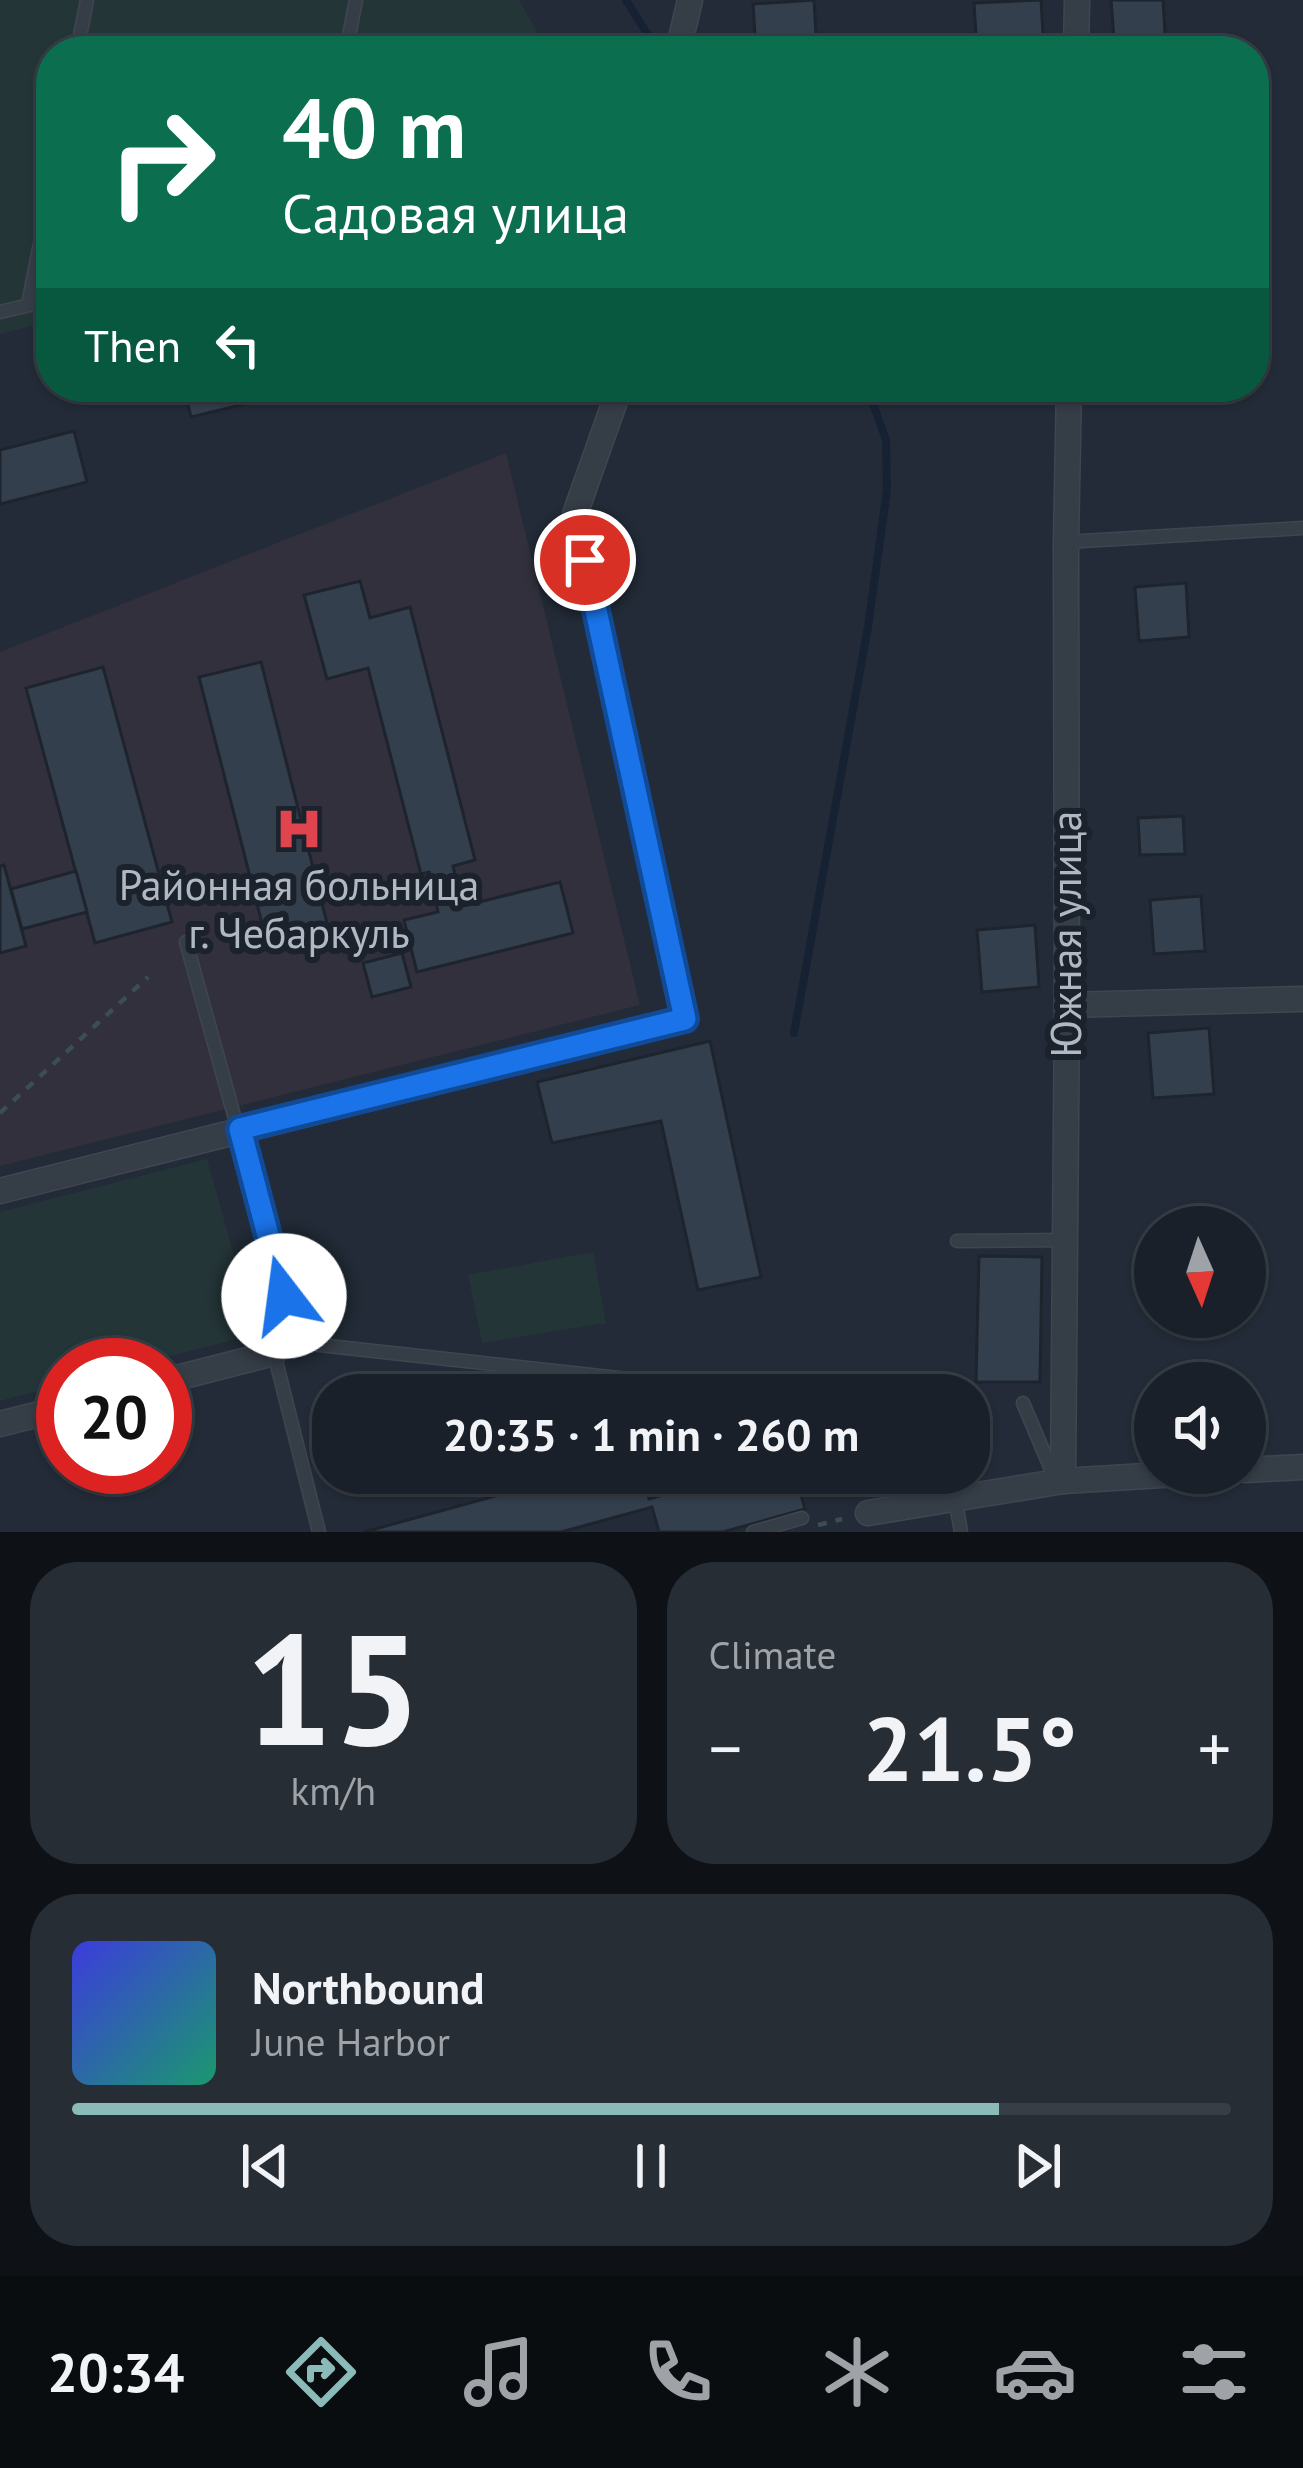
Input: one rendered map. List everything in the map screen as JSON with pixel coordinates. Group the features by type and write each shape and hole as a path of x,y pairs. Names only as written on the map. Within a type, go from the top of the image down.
{"street":[{"path":"681,36 690,0"},
{"path":"1076,36 1077,0"},
{"path":"0,1191 685,1019 575,514 615,402"},
{"name":"Южная улица","path":"1059,1481 1065,1240 1069,402"},
{"path":"1066,1005 1303,999"},
{"path":"192,1373 278,1347"},
{"path":"0,1424 36,1415"},
{"path":"1266,1469 1303,1467"},
{"path":"868,1513 1059,1481 1134,1477"}],"lane":[{"path":"80,36 87,0"},
{"path":"349,36 356,0"},
{"path":"28,305 36,264"},
{"path":"0,312 36,303"},
{"path":"1066,542 1303,529"},
{"path":"186,942 284,1296 290,1331 278,1347 319,1532"},
{"path":"957,1241 1065,1240"},
{"path":"278,1347 556,1374"},
{"path":"1023,1403 1059,1481"},
{"path":"913,1494 923,1504"},
{"path":"955,1498 962,1532"},
{"path":"753,1532 802,1518"}],"path":[{"path":"0,1113 148,977"},
{"path":"802,1518 814,1526 868,1513"}],"shaded area":[{"path":"0,0 519,0 539,36 36,36 36,325 0,334"},
{"name":"Районная больница г. Чебаркуль","path":"506,453 640,1005 0,1166 0,652"},
{"path":"207,1159 256,1334 192,1351 192,1338 36,1338 36,1391 0,1401 0,1212"},
{"path":"593,1252 606,1323 482,1343 468,1275"}],"building":[{"path":"814,0 816,36 755,36 753,4"},
{"path":"1041,0 1043,36 976,36 974,3"},
{"path":"1111,0 1163,0 1165,36 1114,36"},
{"path":"188,402 254,402 191,417"},
{"path":"74,431 87,482 0,504 0,450"},
{"path":"360,581 370,618 410,607 475,860 453,866 463,906 560,882 573,933 417,972 404,920 438,912 429,872 421,874 368,668 327,679 304,595"},
{"path":"1186,583 1189,637 1139,641 1135,587"},
{"path":"261,662 329,931 268,947 199,677"},
{"path":"103,667 172,922 95,943 26,688"},
{"path":"1183,816 1185,854 1140,855 1138,818"},
{"path":"4,865 26,946 0,953 0,866"},
{"path":"76,871 87,912 22,929 11,889"},
{"path":"1201,896 1205,951 1154,954 1150,900"},
{"path":"1035,925 1039,987 982,992 977,930"},
{"path":"402,953 411,987 372,997 363,963"},
{"path":"1209,1028 1214,1094 1153,1098 1148,1033"},
{"path":"710,1041 761,1277 698,1290 661,1121 552,1143 537,1082"},
{"path":"979,1256 1042,1257 1040,1382 990,1382 990,1374 976,1374"},
{"path":"502,1494 648,1494 649,1499 667,1494 801,1494 805,1509 723,1532 659,1532 652,1507 561,1532 364,1532"}],"waterway":[{"path":"626,0 649,36"},
{"path":"794,1033 868,627 887,490 886,440 872,402"}],"place":[{"name":"Районная больница г. Чебаркуль","path":"299,829"}],"route":[{"path":"284,1296 240,1129 685,1019 585,560"}]}
